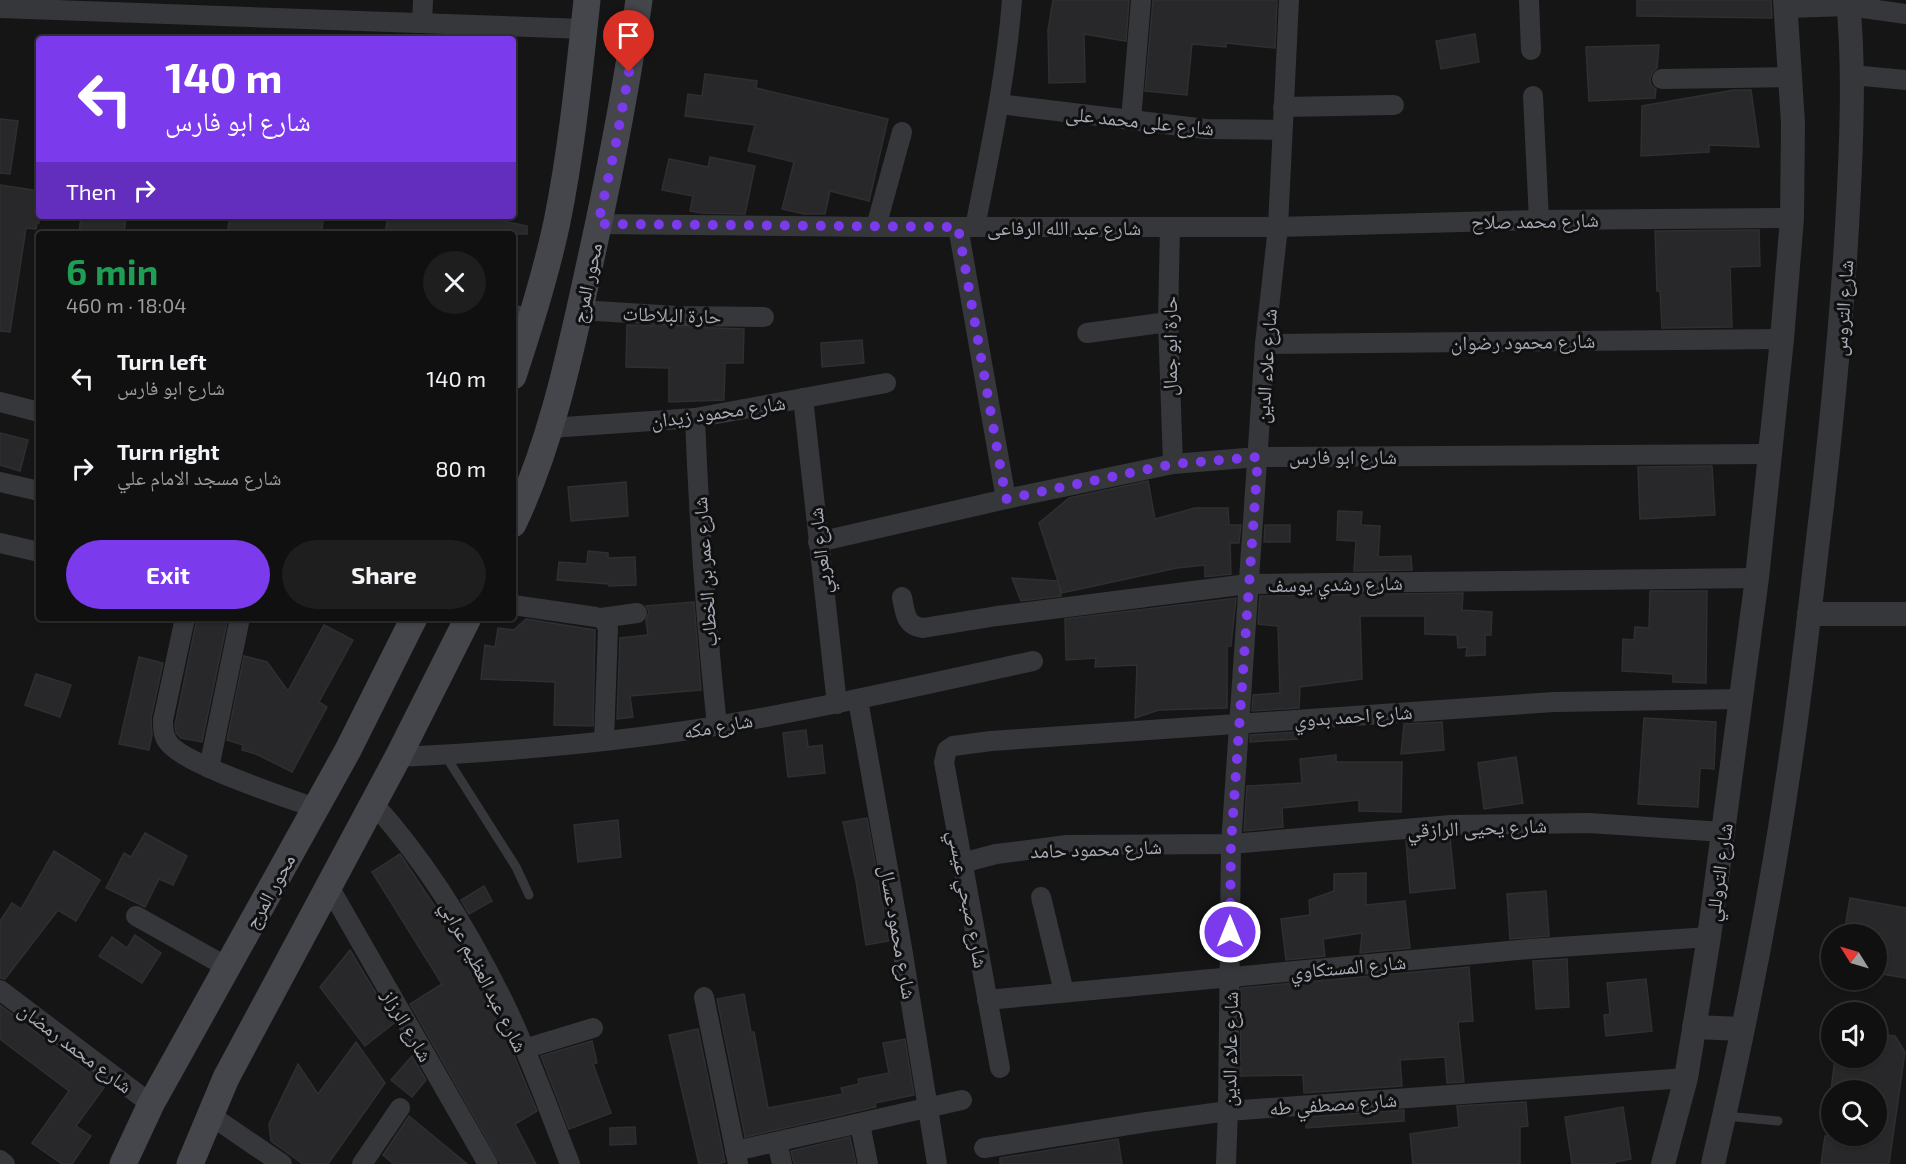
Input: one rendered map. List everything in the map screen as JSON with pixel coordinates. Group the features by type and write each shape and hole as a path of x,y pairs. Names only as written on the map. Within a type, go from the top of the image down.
{"main road":[{"path":"516,357 523,316 552,242 566,175 580,78 587,0"},
{"name":"محور المرج","path":"516,516 550,428 580,310 615,148 639,0"},
{"name":"محور المرج","path":"123,1164 151,1104 379,690 413,621"},
{"path":"190,1164 226,1078 398,757 466,621"}],"street":[{"path":"422,23 423,0"},
{"path":"1006,499 966,227 999,104 1012,0"},
{"path":"1131,120 1141,0"},
{"name":"شارع علاء الدين","path":"1226,1164 1231,844 1265,344 1278,227 1289,0"},
{"path":"1529,0 1531,50"},
{"path":"1757,578 1792,218 1793,170 1786,4 1849,3 1906,14"},
{"name":"شارع التروس","path":"1809,614 1832,421 1847,242 1852,75 1849,3"},
{"path":"0,8 584,29"},
{"path":"1852,75 1906,80"},
{"path":"1662,79 1790,76"},
{"path":"1533,96 1539,220"},
{"name":"شارع على محمد على","path":"999,104 1206,129 1282,130"},
{"path":"1283,107 1394,105"},
{"path":"876,227 902,132"},
{"name":"شارع محمد صلاح","path":"1278,227 1539,220 1792,218"},
{"name":"شارع عبد الله الرفاعى","path":"598,224 1278,227"},
{"name":"حارة ابو جمال","path":"1170,227 1168,322 1173,464"},
{"name":"حارة البلاطات","path":"580,310 676,316 764,317"},
{"path":"1087,333 1168,322"},
{"name":"شارع محمود رضوان","path":"1265,344 1782,339"},
{"name":"شارع محمود زيدان","path":"550,428 695,418 885,383"},
{"name":"شارع العربي","path":"802,398 837,704"},
{"path":"0,402 36,411"},
{"name":"شارع عمر بن الخطاب","path":"695,418 706,623 717,726"},
{"name":"شارع ابو فارس","path":"818,542 1173,464 1258,457 1770,454"},
{"path":"0,482 36,490"},
{"path":"0,543 36,551"},
{"name":"شارع رشدي يوسف","path":"902,597 908,622 915,627 923,628 997,616 1248,584 1757,578"},
{"name":"شارع التروللي","path":"1663,1164 1686,1078 1709,937 1757,578"},
{"path":"516,605 601,618 637,614"},
{"path":"1713,1164 1777,849 1809,614 1906,614"},
{"path":"601,618 608,629 604,741"},
{"path":"184,621 163,720 163,732 168,742 176,752 209,768 315,808"},
{"path":"209,768 239,621"},
{"name":"شارع مكه","path":"398,757 604,741 717,726 858,700 1033,661"},
{"name":"شارع احمد بدوي","path":"965,745 991,741 1554,702 1741,699"},
{"name":"شارع محمود عسال","path":"858,700 903,948 937,1164"},
{"name":"شارع صبحي عيسي","path":"965,745 953,746 947,750 944,762 1000,1068"},
{"name":"شارع عبد العظيم عرابي","path":"373,804 394,826 454,910 508,1011 570,1164"},
{"name":"شارع يحيى الرازقي","path":"1231,844 1451,825 1520,823 1646,826 1723,832"},
{"name":"شارع محمود حامد","path":"962,862 996,854 1067,845 1231,844"},
{"name":"شارع الرزاز","path":"328,885 488,1164"},
{"path":"1041,897 1064,992"},
{"path":"136,916 227,967"},
{"name":"شارع المستكاوي","path":"987,999 1598,944 1709,937"},
{"name":"شارع محمد رمضان","path":"0,990 151,1104"},
{"path":"704,997 736,1158 777,1142 962,1100"},
{"path":"1694,1027 1742,1029"},
{"path":"524,1049 593,1028"},
{"name":"شارع مصطفي طه","path":"984,1148 1228,1111 1686,1078"},
{"path":"362,1164 400,1108"},
{"path":"210,1115 282,1164"},
{"path":"860,1124 868,1164"},
{"path":"777,1142 782,1164"},
{"path":"0,1160 5,1164"}],"lane":[{"path":"445,755 516,867 529,895"},
{"path":"1724,1116 1778,1121"}],"building":[{"path":"1053,0 1129,0 1126,41 1084,34 1085,82 1049,83 1048,30"},
{"path":"1153,0 1277,0 1275,48 1226,43 1226,47 1192,44 1187,95 1145,91"},
{"path":"1637,0 1771,0 1772,18 1637,16"},
{"path":"1475,34 1479,62 1441,69 1436,41"},
{"path":"1659,45 1657,68 1650,79 1651,85 1656,89 1655,98 1589,101 1586,47"},
{"path":"705,74 757,81 756,88 888,119 869,201 830,191 825,214 804,214 782,209 794,162 748,151 755,125 685,116 688,94 702,96"},
{"path":"1734,90 1751,90 1759,147 1709,145 1709,152 1641,156 1642,106"},
{"path":"0,119 18,121 10,174 0,173"},
{"path":"710,157 755,166 745,214 690,211 693,196 662,190 669,159 708,167"},
{"path":"0,185 36,191 36,219 39,219 39,223 36,229 26,228 10,332 0,331"},
{"path":"81,219 126,219 124,231 79,231"},
{"path":"230,219 324,219 322,231 228,231"},
{"path":"388,219 493,219 527,226 527,234 516,234 516,231 386,231"},
{"path":"1759,230 1760,266 1730,267 1732,327 1662,328 1660,291 1657,291 1655,231"},
{"path":"627,325 744,329 743,363 725,363 724,400 669,402 669,368 626,367"},
{"path":"862,340 864,363 822,367 821,343"},
{"path":"0,433 28,440 20,471 0,465"},
{"path":"1712,466 1715,515 1640,519 1638,467"},
{"path":"1148,481 1155,519 1195,508 1228,508 1229,525 1241,525 1239,543 1230,543 1231,574 1205,577 1205,565 1177,568 1062,593 1058,582 1061,596 1021,601 1012,578 1058,581 1039,523 1069,498"},
{"path":"626,482 628,516 571,521 568,487"},
{"path":"1338,511 1362,512 1361,525 1380,526 1378,557 1411,556 1412,570 1354,571 1356,541 1337,540"},
{"path":"1265,525 1290,525 1290,542 1264,542"},
{"path":"588,551 608,553 608,558 635,557 636,585 609,586 609,584 557,580 559,562 587,564"},
{"path":"1650,591 1707,591 1706,683 1673,682 1673,674 1622,671 1623,639 1634,640 1635,627 1649,628"},
{"path":"1463,593 1462,610 1492,612 1491,635 1485,635 1485,655 1466,656 1467,647 1458,648 1457,635 1425,634 1425,616 1360,616 1362,679 1300,687 1299,708 1252,711 1253,695 1280,693 1278,626 1258,624 1260,596"},
{"path":"1236,598 1231,646 1227,646 1227,708 1159,710 1135,718 1137,665 1095,667 1096,658 1066,660 1065,619"},
{"path":"694,602 701,690 630,696 633,717 617,719 620,638 648,635 646,620 649,612 646,606"},
{"path":"526,619 595,630 593,726 554,725 555,682 481,679 485,645 495,647 498,628 514,630"},
{"path":"196,621 227,621 202,742 181,738 176,733 175,725"},
{"path":"324,625 353,640 319,702 327,707 292,772 256,754 242,750 243,745 227,740 244,656 267,662 288,691"},
{"path":"139,657 163,663 151,718 152,735 149,750 119,744"},
{"path":"36,674 71,685 60,717 25,705"},
{"path":"1644,718 1716,722 1714,769 1700,768 1698,807 1638,804"},
{"path":"1442,722 1444,750 1401,754 1404,724"},
{"path":"806,730 808,747 822,745 825,773 788,777 783,733"},
{"path":"1297,732 1297,739 1250,742 1250,735"},
{"path":"1336,755 1336,762 1402,762 1401,812 1359,811 1359,800 1282,808 1283,827 1244,831 1247,786 1302,783 1300,759"},
{"path":"1516,757 1523,803 1484,809 1478,763"},
{"path":"867,818 889,941 866,945 856,881 843,822"},
{"path":"618,820 621,857 578,862 574,825"},
{"path":"145,833 187,856 173,885 159,879 145,907 106,888 124,853 131,857"},
{"path":"1450,837 1455,888 1410,893 1406,841"},
{"path":"54,851 100,880 76,921 58,910 5,979 0,978 0,921 12,903 21,909"},
{"path":"400,854 454,935 506,1036 537,1111 515,1124 536,1164 501,1164 410,1004 442,984 372,872"},
{"path":"1366,873 1366,905 1405,901 1410,948 1360,953 1362,933 1323,939 1325,956 1286,960 1281,919 1310,915 1309,900 1334,891 1334,874"},
{"path":"484,886 492,901 469,914 461,900"},
{"path":"1546,891 1549,936 1510,939 1507,894"},
{"path":"1850,898 1906,908 1906,978 1887,975 1887,924 1846,924"},
{"path":"135,935 161,953 142,983 99,956 112,937 127,948"},
{"path":"350,950 394,1023 365,1046 320,987"},
{"path":"1567,959 1569,1007 1536,1009 1533,961"},
{"path":"1469,967 1473,1021 1458,1022 1464,1082 1447,1083 1445,1057 1400,1060 1402,1086 1304,1093 1303,1075 1240,1076 1241,988"},
{"path":"1646,979 1652,1031 1606,1036 1604,1015 1610,1014 1607,983"},
{"path":"744,994 751,1032 754,1032 768,1108 843,1094 841,1088 859,1084 858,1079 889,1073 883,1043 905,1039 914,1095 875,1103 876,1107 745,1137 717,999"},
{"path":"0,1005 106,1085 76,1126 91,1136 72,1164 62,1164 32,1143 69,1091 0,1039"},
{"path":"698,1029 725,1162 717,1164 699,1164 669,1035"},
{"path":"1887,1035 1895,1036 1905,1052 1889,1164 1821,1164 1824,1146 1887,1146 1887,1080 1832,1080 1834,1068 1887,1068"},
{"path":"592,1041 597,1063 593,1064 611,1113 569,1129 541,1056"},
{"path":"356,1042 385,1083 328,1164 303,1164 271,1141 269,1124 298,1064 318,1094"},
{"path":"412,1056 426,1080 412,1097 391,1080"},
{"path":"1526,1102 1528,1126 1520,1127 1520,1164 1413,1164 1410,1134 1459,1127 1457,1106"},
{"path":"1623,1107 1631,1159 1615,1162 1615,1164 1572,1164 1565,1117"},
{"path":"1404,1110 1404,1121 1306,1128 1306,1117"},
{"path":"409,1116 467,1164 394,1164 383,1155"},
{"path":"635,1127 636,1144 610,1145 610,1128"},
{"path":"850,1137 856,1164 794,1164 791,1151"},
{"path":"1118,1139 1122,1164 1000,1164 1000,1158"}],"route":[{"path":"629,72 598,224 958,227 1006,499 1173,464 1258,457 1238,724 1231,844 1230,932"}]}
